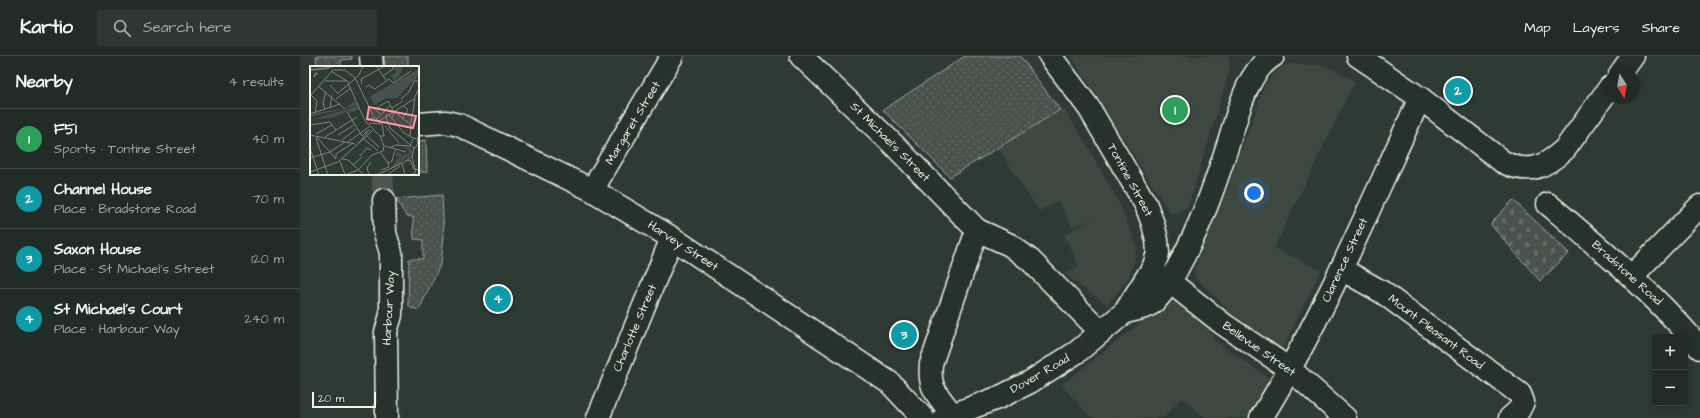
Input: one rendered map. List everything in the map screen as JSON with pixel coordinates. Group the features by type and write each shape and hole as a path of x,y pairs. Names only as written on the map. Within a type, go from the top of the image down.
{"street":[{"path":"371,56 372,66"},
{"name":"Margaret Street","path":"592,190 672,56"},
{"name":"St Michael's Street","path":"801,56 895,146 977,230 1010,245 1030,260 1101,332"},
{"name":"Tontine Street","path":"1050,56 1089,108 1130,177 1153,224 1158,253 1154,266 1125,312"},
{"path":"1125,312 1143,309 1152,303 1170,282 1195,238 1244,96 1260,67 1273,56"},
{"path":"1358,56 1420,98 1503,162 1515,168 1528,169 1539,167 1556,157 1565,149 1604,95"},
{"path":"1624,68 1633,56"},
{"name":"Clarence Street","path":"1261,418 1291,370 1342,269 1420,98"},
{"name":"Harvey Street","path":"419,124 446,122 459,125 592,190 672,238 890,384 923,418"},
{"name":"Harbour Way","path":"384,200 385,232 391,252 391,315 386,332 387,418"},
{"name":"Bradstone Road","path":"1548,204 1632,276 1674,316 1700,348"},
{"path":"1632,276 1700,206"},
{"path":"950,417 933,389 929,378 930,364 977,230"},
{"name":"Charlotte Street","path":"598,418 672,238"},
{"name":"Mount Pleasant Road","path":"1342,269 1382,292 1520,394 1516,410"},
{"name":"Bellevue Street","path":"1170,282 1223,324 1291,370 1345,418"},
{"name":"Dover Road","path":"950,417 1030,382 1077,352 1125,312"}],"shaded area":[{"path":"1071,56 1229,56 1230,69 1188,207 1177,213 1170,213"},
{"path":"1284,65 1323,65 1355,81 1274,248 1321,270 1283,348 1277,349 1229,314 1225,306 1195,277 1194,271 1221,206 1265,85 1277,70"},
{"path":"1063,108 1086,143 1120,205 1137,247 1134,263 1125,284 1107,305 1064,274 1079,266 1064,235 1097,216 1073,228 1058,201 1039,211 998,148"},
{"path":"1169,295 1208,326 1214,340 1271,380 1246,418 1206,418 1182,398 1163,418 1092,418 1061,385 1151,315"}],"green space":[{"path":"316,56 352,56 352,59 341,60 341,66 317,66"},
{"path":"384,56 408,56 408,66 385,66"},
{"path":"965,56 1020,56 1060,110 950,177 883,110"},
{"path":"426,140 427,172 419,172 419,141"},
{"path":"442,195 444,236 441,263 419,310 411,308 408,304 409,259 423,259 423,240 414,239 413,217 406,216 396,199"},
{"path":"1513,200 1569,253 1540,281 1491,225"}],"tunnel":[{"path":"382,175 384,200"}],"place":[{"name":"Channel House","path":"1458,91"},
{"name":"F51","path":"1175,110"},
{"name":"St Michael's Court","path":"498,299"},
{"name":"Saxon House","path":"904,335"}]}
